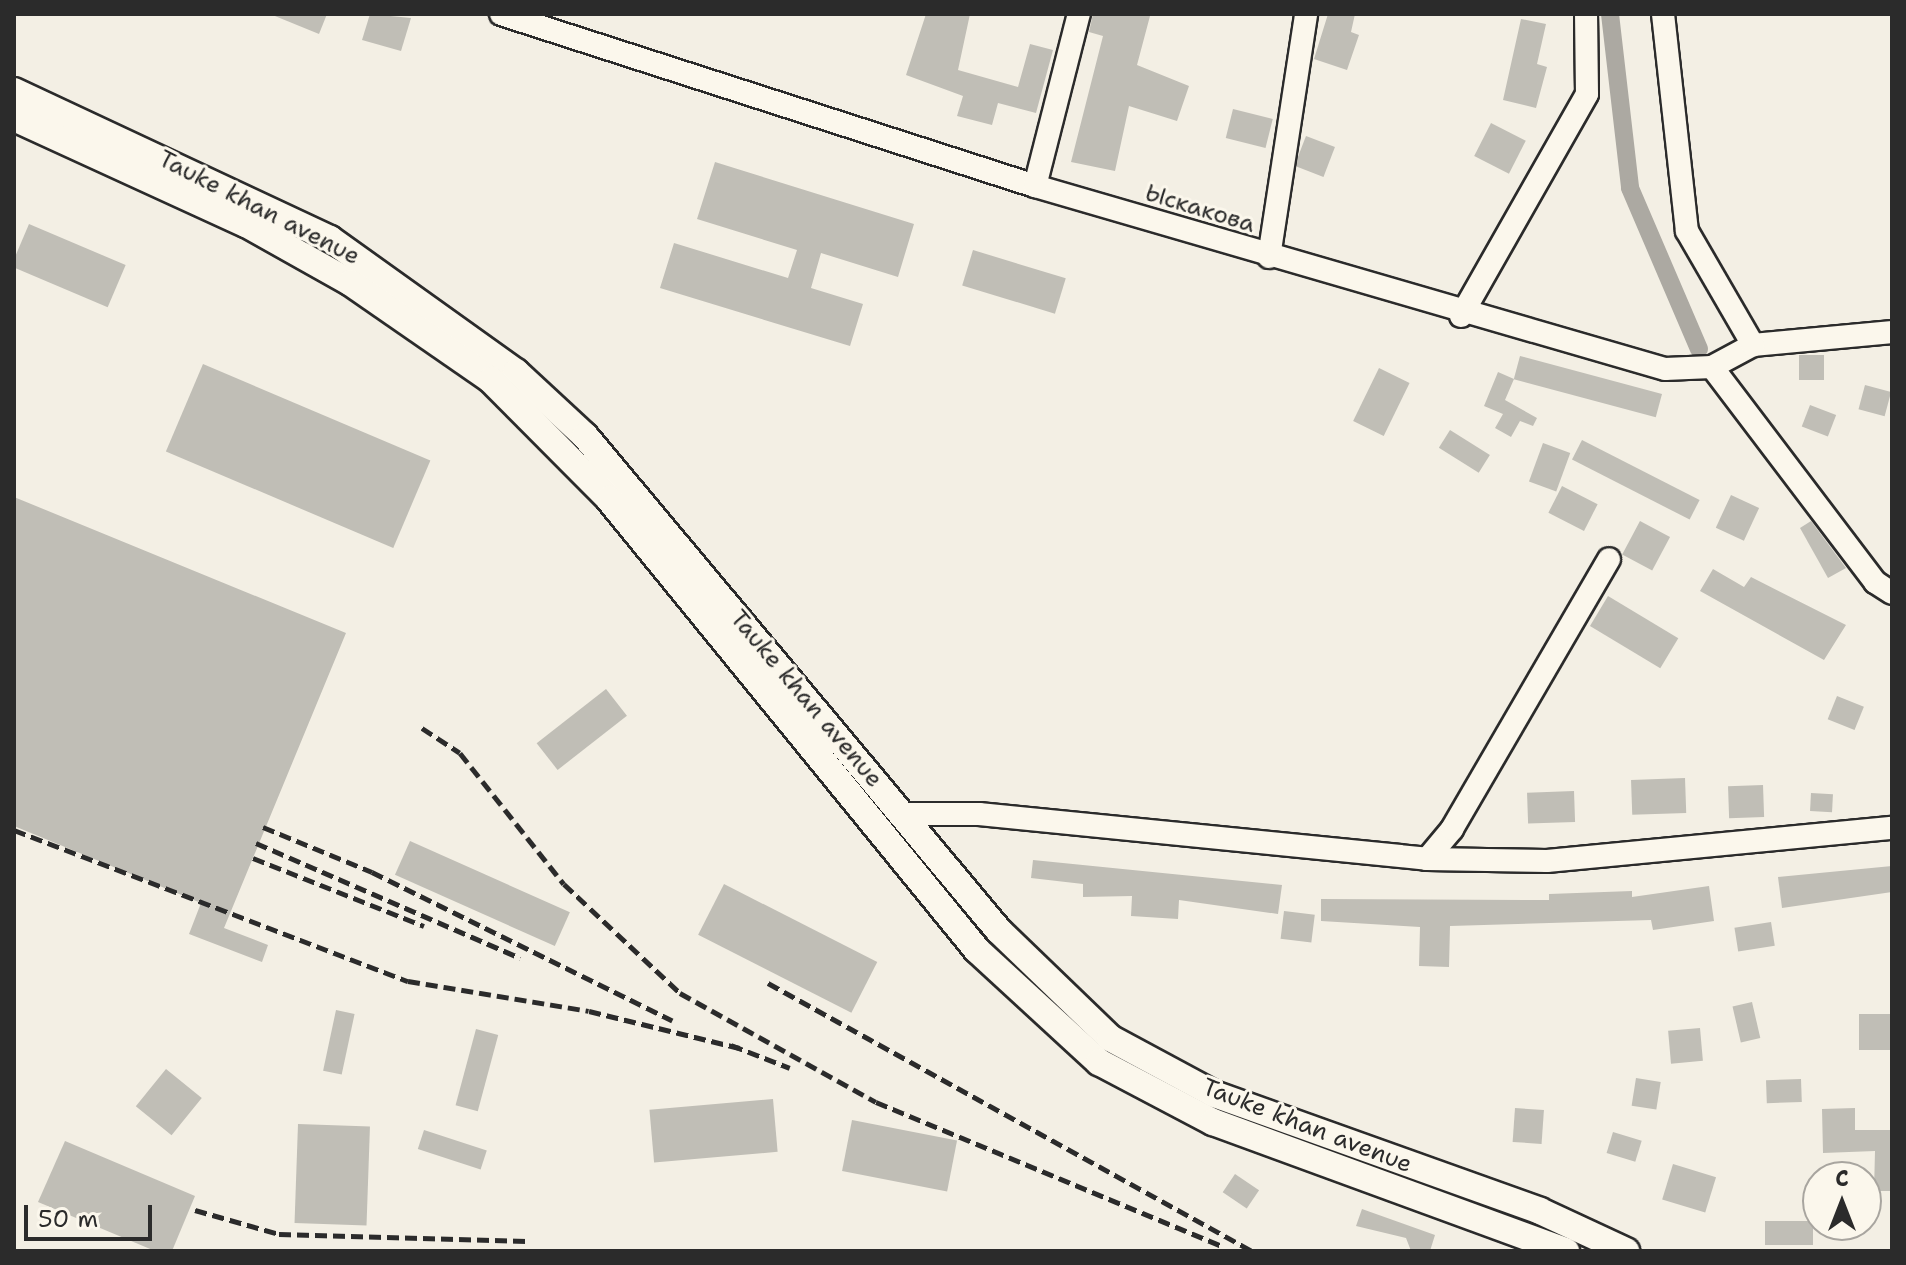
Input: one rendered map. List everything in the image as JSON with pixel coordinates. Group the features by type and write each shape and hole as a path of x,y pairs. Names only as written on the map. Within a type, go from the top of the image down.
{"main road":[{"name":"Tauke khan avenue","path":"14,91 330,239 516,372 585,436 796,703 977,950 1099,1062 1145,1091 1566,1251"},
{"name":"Tauke khan avenue","path":"14,118 246,224 351,283 491,380 609,499 796,703 903,814 999,931 1110,1038 1151,1064 1626,1251"},
{"path":"977,950 999,931"}],"street":[{"name":"Ыскакова","path":"501,14 1035,186 1461,316 1665,369 1712,367 1753,345 1892,332"},
{"path":"1035,186 1079,14"},
{"path":"1269,257 1306,14"},
{"path":"1461,316 1587,94 1586,14"},
{"path":"1663,14 1687,231 1753,345"},
{"path":"1712,367 1875,582 1892,593"},
{"path":"1427,859 1452,829 1609,559"},
{"path":"903,814 979,814 1427,859 1547,861 1892,828"}],"building":[{"path":"270,14 327,14 319,34"},
{"path":"370,14 411,18 401,51 362,40"},
{"path":"926,14 970,14 958,70 1018,87 1030,44 1053,50 1036,113 998,103 992,125 957,116 963,96 906,75"},
{"path":"1093,14 1150,16 1137,65 1189,86 1177,121 1129,106 1115,171 1071,162 1103,36 1089,32"},
{"path":"1328,14 1355,14 1351,32 1359,35 1347,70 1314,59"},
{"path":"1521,19 1546,24 1537,64 1547,67 1536,108 1503,100"},
{"path":"1233,109 1273,119 1266,148 1226,138"},
{"path":"1491,123 1526,141 1509,174 1474,156"},
{"path":"1306,136 1335,147 1323,177 1295,166"},
{"path":"715,162 914,224 898,277 821,253 811,288 863,304 850,346 660,288 674,243 788,278 797,250 697,219"},
{"path":"29,224 126,265 108,307 14,268 14,259"},
{"path":"973,250 1066,278 1055,314 962,285"},
{"path":"1799,355 1824,355 1824,380 1799,380"},
{"path":"1520,356 1662,394 1656,417 1514,379"},
{"path":"203,364 430,461 393,548 166,451"},
{"path":"1379,368 1410,383 1384,436 1353,421"},
{"path":"1498,372 1514,379 1505,400 1537,418 1533,426 1520,421 1511,437 1495,428 1503,414 1484,406"},
{"path":"1865,385 1891,392 1885,416 1859,409"},
{"path":"1810,405 1836,415 1828,437 1802,426"},
{"path":"1450,430 1490,455 1479,473 1439,448"},
{"path":"1582,440 1700,500 1690,520 1572,460"},
{"path":"1543,443 1570,453 1556,491 1529,482"},
{"path":"1562,486 1598,504 1584,531 1548,513"},
{"path":"1731,495 1759,508 1744,541 1716,528"},
{"path":"14,497 346,633 224,928 268,945 262,962 189,934 201,903 14,826"},
{"path":"1640,521 1670,537 1652,571 1622,555"},
{"path":"1811,521 1846,568 1828,578 1800,528"},
{"path":"1713,569 1744,587 1751,577 1846,625 1824,660 1700,591"},
{"path":"1608,596 1678,638 1660,668 1590,626"},
{"path":"606,689 627,716 558,770 537,743"},
{"path":"1837,696 1864,707 1855,730 1828,719"},
{"path":"1685,778 1686,813 1632,815 1631,780"},
{"path":"1763,785 1764,817 1729,818 1728,786"},
{"path":"1574,791 1575,822 1528,824 1527,793"},
{"path":"1811,793 1833,794 1832,812 1810,811"},
{"path":"410,841 570,912 555,946 395,875"},
{"path":"1033,860 1282,885 1278,914 1179,900 1178,919 1131,916 1132,896 1083,897 1083,884 1031,878"},
{"path":"1892,866 1892,892 1782,908 1778,877"},
{"path":"724,884 877,962 851,1013 698,935"},
{"path":"1709,886 1714,921 1653,930 1651,920 1450,926 1449,967 1419,966 1420,927 1321,921 1321,899 1549,900 1549,894 1632,891 1632,897"},
{"path":"1284,911 1315,915 1311,943 1281,939"},
{"path":"1771,922 1775,946 1738,951 1734,928"},
{"path":"1752,1002 1760,1038 1741,1043 1733,1006"},
{"path":"336,1010 355,1014 342,1075 323,1071"},
{"path":"1859,1014 1892,1014 1892,1050 1859,1050"},
{"path":"1700,1028 1703,1061 1671,1064 1668,1031"},
{"path":"476,1029 498,1035 478,1111 456,1105"},
{"path":"166,1069 202,1098 172,1135 136,1106"},
{"path":"1636,1078 1661,1082 1656,1110 1632,1106"},
{"path":"1801,1079 1802,1102 1767,1103 1766,1080"},
{"path":"773,1099 778,1152 654,1163 649,1110"},
{"path":"1515,1108 1544,1110 1542,1144 1513,1142"},
{"path":"1855,1108 1855,1130 1892,1130 1892,1191 1882,1191 1882,1161 1875,1161 1875,1151 1823,1153 1822,1109"},
{"path":"852,1120 957,1140 947,1191 842,1171"},
{"path":"298,1124 370,1127 367,1225 295,1223"},
{"path":"424,1130 487,1150 481,1169 418,1149"},
{"path":"1613,1132 1642,1141 1635,1162 1607,1153"},
{"path":"65,1141 195,1196 172,1251 155,1251 38,1202"},
{"path":"1673,1164 1716,1177 1705,1213 1662,1199"},
{"path":"1235,1174 1259,1190 1247,1208 1223,1192"},
{"path":"1362,1209 1435,1235 1430,1251 1411,1251 1406,1238 1356,1226"},
{"path":"1765,1221 1802,1221 1802,1241 1813,1241 1813,1245 1765,1245"}],"waterway":[{"path":"1610,14 1630,188 1699,349"}],"railway":[{"path":"422,728 460,753 564,884 680,993 876,1102 1222,1246"},
{"path":"263,827 372,872 672,1020"},
{"path":"14,830 408,981 589,1011 740,1048"},
{"path":"256,843 520,958"},
{"path":"253,858 424,926"},
{"path":"768,983 1252,1251"},
{"path":"731,1045 790,1068"},
{"path":"195,1210 279,1234 527,1241"}]}
